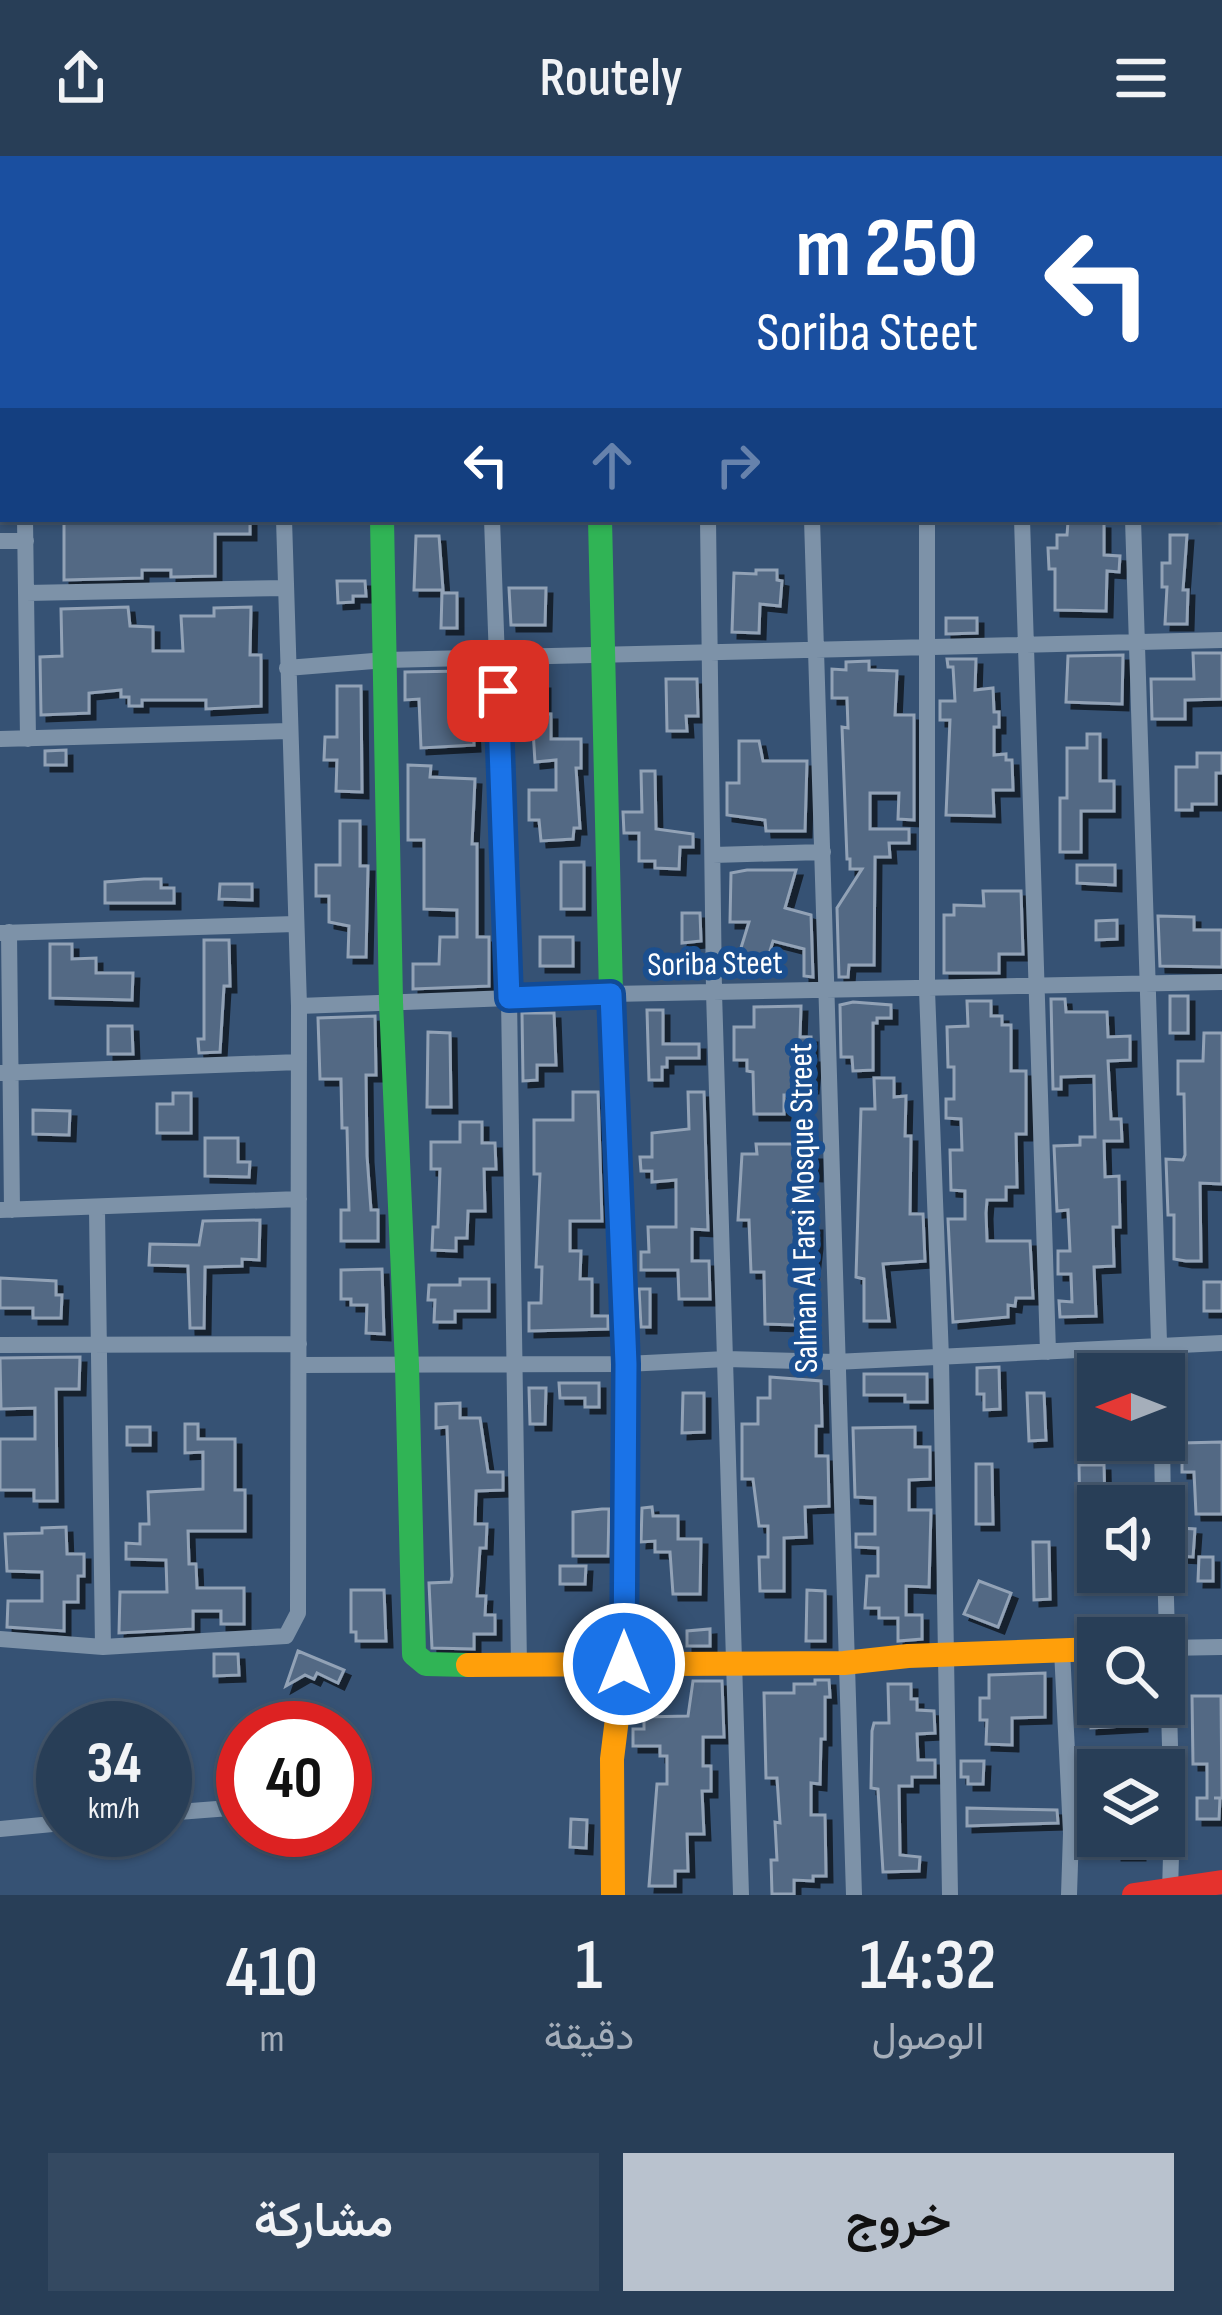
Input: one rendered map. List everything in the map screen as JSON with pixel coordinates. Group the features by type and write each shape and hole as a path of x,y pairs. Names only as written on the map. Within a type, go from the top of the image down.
{"street":[{"path":"25,522 28,739"},
{"path":"0,1640 103,1647 286,1636 298,1613 299,1062 284,522"},
{"path":"382,522 391,1002 414,1654 427,1664 519,1666 844,1663 1077,1650"},
{"path":"492,522 509,998 519,1666"},
{"path":"600,522 611,994 626,1364 624,1664 612,1759 613,1895"},
{"path":"708,522 713,992 741,1895"},
{"name":"Salman Al Farsi Mosque Street","path":"812,522 854,1895"},
{"path":"927,522 927,990 941,1358 950,1895"},
{"path":"1022,522 1048,1352"},
{"path":"1133,522 1159,1353"},
{"path":"0,541 26,541"},
{"path":"26,593 286,588"},
{"path":"287,668 386,660 1222,640"},
{"path":"0,739 288,731"},
{"path":"713,855 823,852"},
{"path":"295,924 4,933 6,1210 299,1199"},
{"name":"Soriba Steet","path":"298,1006 611,994 1222,982"},
{"path":"6,1073 299,1062"},
{"path":"97,1209 103,1647"},
{"path":"300,1365 516,1366 726,1359 835,1362 1222,1343"},
{"path":"0,1345 299,1344"},
{"path":"1185,1648 1222,1648"},
{"path":"1062,1650 1071,1833 1069,1895"},
{"path":"1167,1725 1170,1892"},
{"path":"0,1829 36,1826"},
{"path":"1135,1895 1222,1882"}],"building":[{"path":"64,522 250,522 250,534 215,534 215,576 171,577 171,570 142,570 142,578 64,580"},
{"path":"1068,522 1104,523 1104,555 1120,556 1119,572 1107,571 1106,611 1055,610 1055,569 1049,569 1048,548 1057,548 1057,535 1067,535"},
{"path":"1170,535 1187,535 1183,590 1188,590 1187,624 1165,624 1167,587 1162,587 1162,563 1170,563"},
{"path":"416,536 439,536 443,590 414,590"},
{"path":"756,570 777,570 777,580 782,581 780,606 760,604 759,633 732,632 734,573 756,574"},
{"path":"337,581 365,581 366,596 338,603"},
{"path":"509,588 546,588 545,625 511,625"},
{"path":"442,593 457,593 457,628 441,628"},
{"path":"128,607 130,626 153,627 153,651 183,651 181,616 214,616 214,608 251,607 250,655 261,655 261,706 206,709 206,700 142,700 142,706 129,706 129,697 121,697 121,690 89,693 89,713 41,715 40,657 62,656 61,609"},
{"path":"946,618 977,618 977,633 946,634"},
{"path":"1193,653 1222,653 1222,699 1185,700 1185,719 1152,719 1151,679 1194,679"},
{"path":"1123,655 1122,704 1066,702 1068,656"},
{"path":"947,659 976,659 975,690 993,688 994,712 999,712 994,755 1006,754 1006,760 1012,760 1013,790 993,790 994,816 946,815 950,720 940,720 940,701 955,701 953,667 948,667"},
{"path":"869,661 869,670 897,671 895,715 914,715 914,820 898,819 899,793 870,793 870,829 909,829 909,843 889,843 890,857 875,857 874,965 849,965 848,977 839,977 837,908 862,869 850,869 847,859 842,727 848,728 847,698 832,698 832,669 846,670 846,662"},
{"path":"466,671 474,745 421,748 419,699 405,700 405,672"},
{"path":"666,679 697,679 698,716 686,716 687,731 667,731"},
{"path":"525,683 544,683 544,713 524,712"},
{"path":"337,686 361,686 362,792 336,791 337,760 324,760 325,737 337,737"},
{"path":"532,714 551,714 551,739 581,739 581,768 576,768 580,828 574,828 573,839 541,841 539,820 529,820 529,790 556,790 556,760 535,762"},
{"path":"1087,734 1100,734 1100,781 1114,781 1114,811 1081,811 1081,852 1060,852 1060,798 1067,798 1067,748 1087,748"},
{"path":"739,741 759,741 763,761 807,761 805,831 766,831 765,820 727,815 727,783 739,783"},
{"path":"66,750 66,765 45,765 45,751"},
{"path":"1197,753 1222,753 1222,773 1216,773 1216,804 1176,810 1176,767 1197,767"},
{"path":"408,765 431,766 430,777 475,779 472,844 477,844 477,937 489,937 489,986 413,989 413,964 439,964 440,937 457,937 457,910 424,909 424,840 408,840"},
{"path":"641,771 655,771 656,829 693,834 693,847 680,847 679,869 655,868 655,861 639,861 639,833 624,833 623,812 642,812"},
{"path":"340,821 360,821 360,866 368,866 366,957 348,957 349,926 329,922 329,896 316,896 316,865 340,865"},
{"path":"561,862 584,862 584,909 561,909"},
{"path":"1077,865 1115,865 1115,885 1077,883"},
{"path":"796,870 785,908 811,915 813,977 804,976 804,949 773,941 766,964 736,964 749,922 730,922 731,873"},
{"path":"161,879 161,888 174,888 174,903 105,903 105,882"},
{"path":"220,884 252,884 252,900 219,899"},
{"path":"983,891 1021,891 1023,954 999,954 999,973 944,973 944,915 954,915 954,905 984,906"},
{"path":"682,913 700,913 701,941 682,943"},
{"path":"1158,916 1194,917 1194,930 1222,930 1222,967 1160,966"},
{"path":"1117,920 1117,939 1096,940 1096,921"},
{"path":"540,937 573,937 573,966 540,966"},
{"path":"204,940 229,940 230,986 224,986 220,1052 199,1053 198,1039 204,1039"},
{"path":"50,944 72,944 72,959 96,958 96,973 133,973 132,1000 50,998"},
{"path":"1170,996 1188,996 1188,1033 1170,1033"},
{"path":"1051,999 1065,999 1066,1012 1107,1012 1108,1037 1130,1036 1130,1060 1108,1061 1111,1119 1121,1119 1122,1141 1104,1141 1105,1177 1119,1176 1120,1227 1113,1227 1114,1266 1094,1267 1096,1316 1060,1317 1059,1301 1072,1302 1071,1274 1058,1274 1058,1251 1070,1251 1068,1210 1057,1211 1054,1146 1080,1145 1080,1137 1095,1137 1094,1076 1061,1077 1061,1089 1053,1089"},
{"path":"967,1001 991,1001 991,1016 1002,1016 1002,1025 1011,1025 1011,1071 1026,1071 1026,1134 1016,1134 1017,1187 1006,1187 1006,1200 987,1200 986,1213 987,1241 1030,1241 1033,1298 1016,1298 1015,1306 1008,1305 1008,1317 953,1322 948,1219 965,1219 965,1191 951,1190 950,1150 962,1150 961,1119 946,1118 946,1099 954,1099 947,1027 968,1026"},
{"path":"840,1005 891,1005 891,1018 877,1018 873,1023 873,1070 853,1071 852,1057 841,1057"},
{"path":"801,1006 800,1037 811,1037 811,1057 815,1057 812,1087 797,1087 797,1095 784,1095 784,1114 754,1114 753,1072 747,1071 747,1060 734,1060 734,1027 754,1027 754,1007"},
{"path":"647,1010 663,1010 663,1044 699,1044 699,1058 667,1058 662,1080 649,1080"},
{"path":"522,1013 554,1013 556,1065 537,1065 537,1080 523,1081"},
{"path":"375,1016 376,1075 366,1075 367,1156 371,1210 378,1210 378,1241 341,1241 341,1210 349,1210 347,1128 342,1128 341,1079 320,1079 318,1018"},
{"path":"108,1026 132,1026 133,1054 108,1054"},
{"path":"428,1032 450,1033 451,1107 427,1107"},
{"path":"1204,1033 1222,1033 1222,1184 1200,1183 1201,1261 1186,1261 1174,1259 1166,1159 1183,1160 1185,1155 1178,1061 1203,1061"},
{"path":"874,1078 894,1078 894,1097 906,1096 905,1136 911,1136 910,1214 923,1214 925,1261 883,1264 889,1321 864,1321 864,1279 856,1277 861,1109 875,1109"},
{"path":"573,1092 598,1092 602,1221 570,1221 570,1251 581,1251 580,1279 592,1279 592,1316 608,1316 608,1329 529,1331 529,1303 541,1303 542,1267 536,1267 540,1174 534,1174 534,1120 573,1120"},
{"path":"688,1092 704,1092 708,1230 692,1229 692,1261 709,1261 710,1299 679,1299 678,1270 641,1270 641,1252 649,1252 648,1227 676,1227 676,1180 652,1182 652,1171 641,1171 640,1157 652,1157 652,1133 689,1129"},
{"path":"173,1093 191,1093 191,1133 157,1133 157,1104 173,1104"},
{"path":"33,1110 70,1111 69,1135 33,1134"},
{"path":"460,1122 482,1122 482,1143 495,1143 496,1169 484,1169 485,1211 468,1211 467,1238 456,1238 456,1251 432,1250 433,1227 438,1227 440,1169 431,1169 431,1142 460,1142"},
{"path":"205,1138 238,1138 238,1162 250,1162 249,1177 205,1176"},
{"path":"756,1144 796,1144 796,1154 816,1154 816,1175 799,1174 799,1225 816,1225 816,1243 809,1303 796,1303 795,1325 765,1324 764,1272 751,1272 749,1220 738,1220 742,1154 757,1154"},
{"path":"260,1220 259,1260 242,1259 242,1266 205,1267 204,1328 190,1328 188,1266 149,1265 150,1244 199,1245 203,1221"},
{"path":"382,1269 384,1334 366,1333 367,1305 341,1299 341,1270"},
{"path":"0,1278 56,1281 56,1295 62,1295 61,1318 33,1318 33,1308 0,1308"},
{"path":"460,1279 489,1279 489,1311 455,1311 455,1322 434,1322 435,1300 428,1300 429,1285 460,1285"},
{"path":"1204,1282 1222,1282 1222,1311 1204,1311"},
{"path":"639,1289 650,1289 650,1327 641,1327"},
{"path":"80,1357 79,1389 56,1389 57,1501 34,1501 34,1490 0,1490 0,1439 35,1439 35,1408 1,1409 0,1358"},
{"path":"999,1367 1000,1409 984,1410 984,1394 977,1394 977,1368"},
{"path":"864,1374 927,1374 927,1402 905,1402 905,1395 864,1395"},
{"path":"770,1377 821,1381 822,1426 816,1426 816,1456 828,1456 829,1506 805,1507 806,1537 784,1538 784,1591 760,1591 759,1557 768,1557 768,1526 759,1526 753,1479 742,1479 742,1424 758,1424 758,1398 770,1398"},
{"path":"559,1383 599,1383 599,1407 585,1407 585,1398 560,1398"},
{"path":"529,1388 546,1388 545,1424 530,1424"},
{"path":"683,1393 704,1393 704,1432 682,1433"},
{"path":"1027,1393 1044,1393 1046,1440 1029,1441"},
{"path":"460,1403 460,1418 480,1418 488,1472 503,1472 503,1490 476,1491 475,1524 487,1524 486,1548 480,1548 477,1596 486,1596 485,1615 495,1615 495,1634 474,1634 474,1649 432,1648 429,1583 451,1582 452,1576 447,1427 436,1428 436,1404"},
{"path":"185,1424 198,1424 198,1439 235,1439 235,1490 245,1490 245,1531 188,1531 189,1564 196,1564 197,1588 244,1588 244,1624 221,1624 221,1611 193,1611 193,1629 119,1633 120,1592 167,1592 166,1560 126,1559 126,1543 140,1544 140,1524 149,1524 148,1492 203,1489 203,1452 185,1453"},
{"path":"127,1427 150,1427 150,1445 127,1445"},
{"path":"915,1427 915,1447 930,1447 930,1479 909,1480 909,1510 931,1510 929,1587 906,1586 906,1615 922,1615 922,1639 898,1641 898,1618 879,1618 879,1608 865,1608 867,1576 878,1576 878,1548 856,1547 856,1534 875,1534 875,1498 855,1497 853,1428"},
{"path":"1222,1442 1222,1514 1196,1514 1194,1472 1182,1472 1185,1443"},
{"path":"976,1464 992,1464 993,1524 976,1524"},
{"path":"1079,1465 1104,1465 1104,1485 1079,1485"},
{"path":"652,1507 653,1516 678,1516 678,1539 701,1539 700,1594 673,1594 670,1552 655,1552 655,1541 641,1542 642,1508"},
{"path":"609,1509 608,1556 573,1556 573,1512"},
{"path":"66,1527 67,1554 84,1554 84,1576 78,1576 78,1602 64,1602 64,1631 7,1627 8,1601 42,1601 42,1572 7,1571 5,1534"},
{"path":"1185,1528 1195,1529 1193,1557 1185,1556"},
{"path":"1033,1542 1049,1542 1050,1599 1034,1600"},
{"path":"1199,1557 1213,1557 1213,1581 1198,1581"},
{"path":"560,1566 586,1566 585,1584 560,1584"},
{"path":"979,1581 1011,1593 998,1627 964,1614"},
{"path":"351,1590 384,1590 386,1641 356,1641 356,1632 351,1632"},
{"path":"807,1590 825,1591 825,1641 806,1641"},
{"path":"710,1629 710,1646 687,1646 687,1631"},
{"path":"298,1651 344,1670 338,1683 317,1673 314,1679 305,1675 286,1686"},
{"path":"214,1654 238,1654 239,1675 214,1676"},
{"path":"1045,1673 1045,1717 1012,1718 1012,1745 986,1744 987,1720 980,1720 980,1698 989,1698 989,1675"},
{"path":"815,1680 829,1680 830,1697 825,1697 820,1784 811,1783 811,1815 825,1815 826,1876 794,1880 794,1894 772,1894 775,1822 780,1823 777,1778 766,1778 764,1693 794,1693 794,1684 815,1684"},
{"path":"693,1681 722,1681 724,1737 703,1737 703,1766 711,1766 711,1791 702,1791 704,1834 687,1834 688,1871 675,1871 675,1886 649,1886 657,1784 667,1784 667,1756 660,1756 660,1746 633,1746 633,1729 644,1729 644,1717 688,1716"},
{"path":"888,1684 911,1684 917,1710 934,1711 935,1733 917,1734 918,1760 935,1760 935,1777 912,1777 912,1786 899,1786 900,1855 920,1857 919,1871 883,1872 878,1789 871,1788 872,1731 874,1723 889,1723"},
{"path":"1192,1696 1221,1696 1219,1819 1197,1819 1197,1798 1207,1798 1207,1764 1193,1764"},
{"path":"961,1761 984,1761 983,1784 968,1784 968,1777 961,1777"},
{"path":"967,1808 1057,1810 1058,1823 967,1826"},
{"path":"571,1819 587,1820 586,1848 570,1847"}],"traffic: fast":[{"path":"382,522 391,1002 414,1654 426,1664 468,1665"},
{"path":"600,522 611,994 626,1364 622,1678"}],"traffic: slow":[{"path":"468,1665 844,1663 1077,1650"},
{"path":"613,1895 612,1759 622,1678"}],"traffic: jam":[{"path":"1134,1895 1222,1882"}],"route":[{"path":"498,691 509,998 611,994 626,1364 624,1664"}]}
